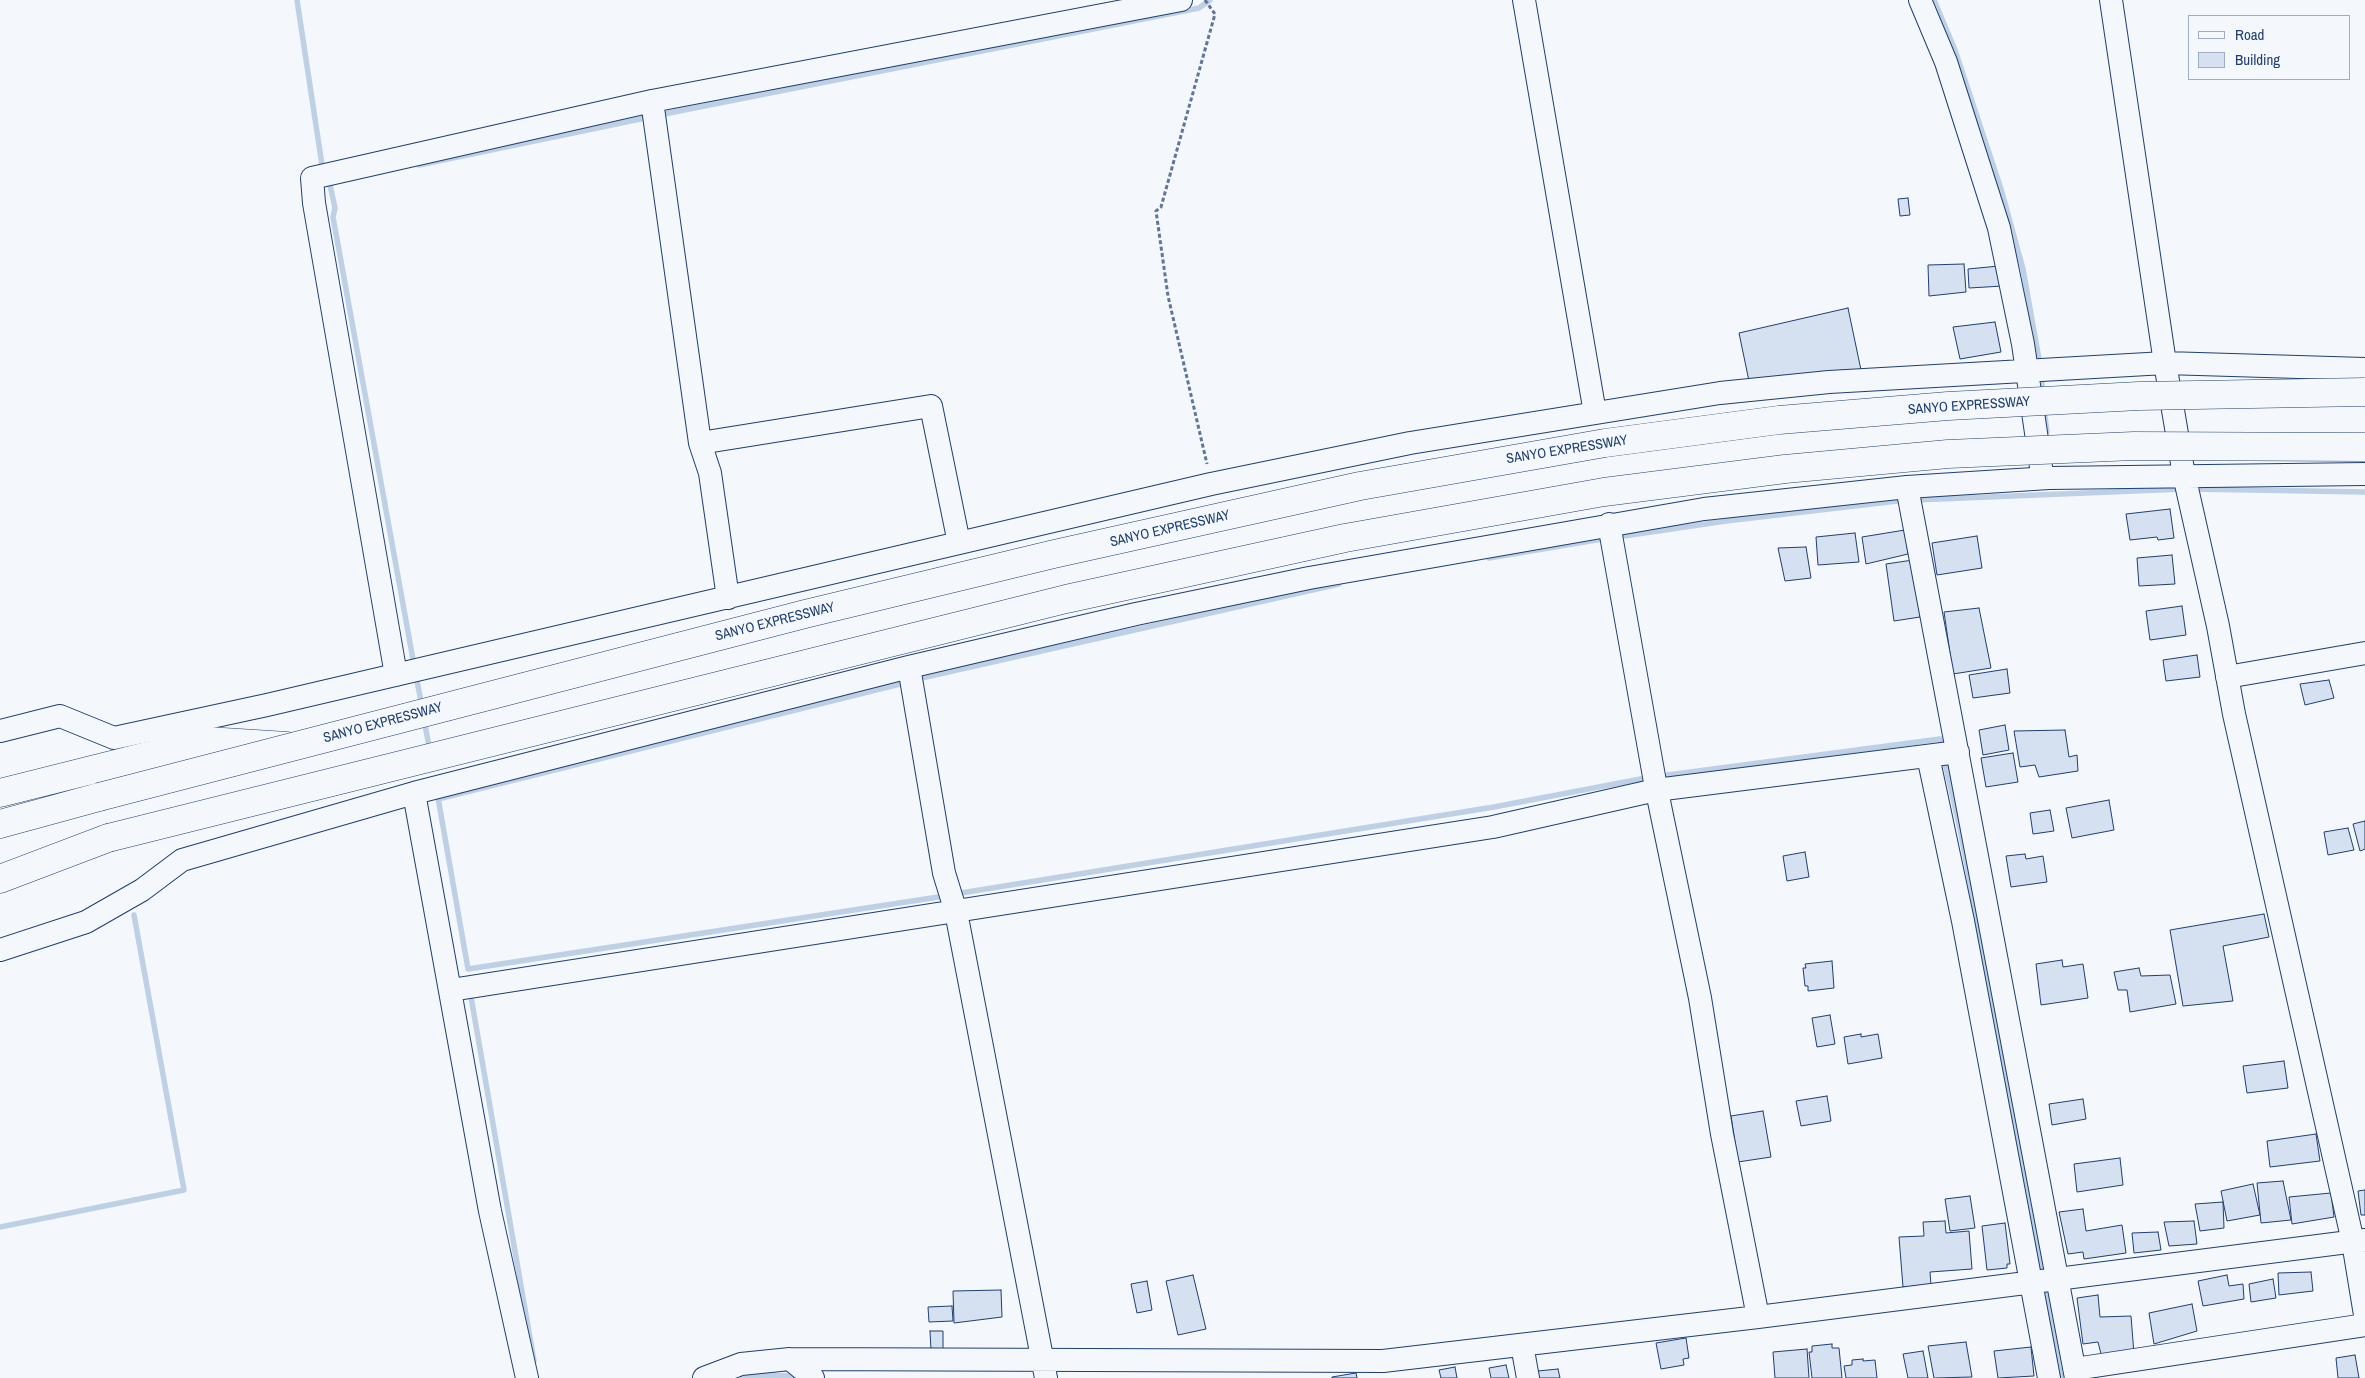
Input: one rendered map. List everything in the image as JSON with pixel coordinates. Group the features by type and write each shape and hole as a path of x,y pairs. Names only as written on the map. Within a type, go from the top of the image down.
{"highway":[{"name":"SANYO EXPRESSWAY","path":"0,824 805,614 1054,554 1360,486 1605,443 1779,420 1948,406 2139,396 2365,392"},
{"path":"0,867 108,838 1066,599 1345,538 1604,492 1785,468 1948,454 2134,446 2365,446"},
{"path":"0,793 206,741 293,747"},
{"path":"0,879 108,838"}],"street":[{"path":"410,672 314,203 312,178 654,112 1181,0"},
{"path":"1524,0 1595,413"},
{"path":"1920,0 1946,62 1999,228 2037,369 2050,478"},
{"path":"2111,0 2165,363 2187,486 2227,677 2359,1241 2365,1315"},
{"path":"654,112 700,443 710,473 728,598"},
{"path":"0,731 60,716 114,738 410,672 1211,484 1410,443 1730,392 1829,382 2165,363 2365,369"},
{"path":"700,443 932,406 959,543"},
{"path":"0,950 86,922 142,890 182,860 429,789 911,677 1136,614 1309,578 1610,534 1704,509 1909,496 2050,478 2187,486 2365,474"},
{"path":"1909,496 1964,922 2045,1280 2076,1374 2365,1325"},
{"path":"1610,534 1655,781 1700,998 1722,1134 1758,1317"},
{"path":"2227,677 2365,654"},
{"path":"911,677 1044,1369"},
{"path":"464,988 953,901 1493,827 1655,781 1943,754"},
{"path":"1943,754 2043,1212 2049,1378"},
{"path":"429,789 464,988 490,1211 527,1378"},
{"path":"704,1378 741,1364 790,1359 1044,1369 1383,1361 1758,1317 2359,1241"},
{"path":"1522,1345 1528,1378"},
{"path":"790,1359 813,1378"}],"path":[{"path":"1205,0 1215,14 1160,206 1156,211 1168,296 1211,484"}],"building":[{"path":"1908,198 1910,215 1900,216 1898,199"},
{"path":"1964,264 1966,292 1929,296 1928,265"},
{"path":"1999,266 2003,286 1969,288 1968,269"},
{"path":"1848,308 1861,370 1750,386 1739,333"},
{"path":"1995,322 2001,352 1960,359 1953,327"},
{"path":"2170,509 2174,538 2158,540 2157,537 2130,540 2126,514"},
{"path":"1905,530 1908,554 1866,564 1862,537"},
{"path":"1855,533 1859,562 1818,565 1816,537"},
{"path":"1977,536 1982,568 1937,575 1932,543"},
{"path":"1806,547 1811,578 1785,581 1778,548"},
{"path":"2172,555 2175,584 2139,586 2137,558"},
{"path":"1913,560 1920,617 1894,621 1886,564"},
{"path":"2182,606 2186,635 2150,640 2146,611"},
{"path":"1979,608 1991,668 1953,674 1944,612"},
{"path":"2197,655 2200,677 2166,681 2163,660"},
{"path":"2007,669 2010,693 1973,698 1969,675"},
{"path":"2329,680 2334,698 2305,705 2300,684"},
{"path":"2005,725 2009,750 1983,755 1979,730"},
{"path":"2065,730 2069,757 2077,755 2078,771 2039,777 2035,765 2020,767 2014,731"},
{"path":"2013,753 2018,782 1986,787 1981,758"},
{"path":"2109,800 2114,830 2072,838 2066,808"},
{"path":"2050,810 2054,831 2033,834 2030,813"},
{"path":"2365,821 2365,849 2360,851 2353,824"},
{"path":"2348,828 2354,850 2328,855 2324,832"},
{"path":"1805,852 1809,877 1787,881 1783,856"},
{"path":"2025,854 2026,859 2043,856 2047,882 2011,887 2006,856"},
{"path":"2264,914 2269,937 2223,946 2233,1001 2183,1006 2170,930"},
{"path":"2062,960 2063,967 2083,964 2088,998 2041,1005 2036,964"},
{"path":"1832,961 1834,988 1808,991 1808,986 1805,986 1803,968 1806,968 1805,964"},
{"path":"2139,968 2141,976 2170,975 2176,1004 2130,1012 2127,990 2118,990 2114,972"},
{"path":"1830,1015 1835,1044 1817,1047 1812,1018"},
{"path":"1861,1034 1861,1037 1878,1034 1882,1058 1848,1064 1844,1037"},
{"path":"2284,1061 2288,1088 2247,1093 2243,1066"},
{"path":"1827,1096 1831,1121 1801,1126 1796,1101"},
{"path":"2083,1099 2086,1119 2052,1125 2049,1104"},
{"path":"1763,1111 1771,1157 1738,1162 1731,1116"},
{"path":"2316,1134 2320,1161 2270,1167 2267,1141"},
{"path":"2120,1158 2123,1185 2077,1192 2074,1164"},
{"path":"2283,1181 2291,1220 2261,1223 2257,1183"},
{"path":"2253,1184 2260,1215 2227,1221 2221,1191"},
{"path":"2365,1190 2365,1215 2361,1215 2358,1191"},
{"path":"2331,1193 2334,1217 2292,1224 2289,1197"},
{"path":"1970,1196 1975,1228 1950,1231 1945,1199"},
{"path":"2223,1202 2224,1228 2200,1231 2195,1204"},
{"path":"2083,1209 2086,1231 2122,1225 2126,1253 2084,1259 2083,1252 2068,1254 2059,1212"},
{"path":"1945,1221 1946,1233 1969,1231 1972,1269 1930,1272 1931,1285 1903,1287 1899,1237 1924,1236 1923,1222"},
{"path":"2194,1221 2197,1244 2169,1246 2164,1222"},
{"path":"2005,1223 2010,1264 2007,1264 2007,1268 1987,1270 1982,1226"},
{"path":"2158,1232 2161,1250 2134,1253 2132,1233"},
{"path":"2311,1272 2313,1291 2279,1295 2278,1273"},
{"path":"1193,1275 1206,1329 1178,1335 1166,1281"},
{"path":"2227,1275 2229,1286 2243,1284 2244,1299 2203,1306 2198,1281"},
{"path":"2273,1279 2276,1298 2251,1302 2249,1284"},
{"path":"1147,1281 1152,1310 1137,1313 1131,1284"},
{"path":"1001,1290 1002,1317 954,1323 953,1291"},
{"path":"2098,1295 2100,1317 2131,1316 2134,1354 2102,1358 2098,1342 2083,1344 2077,1298"},
{"path":"2192,1304 2197,1331 2154,1344 2149,1313"},
{"path":"952,1306 953,1321 929,1322 928,1307"},
{"path":"930,1331 943,1331 943,1350 931,1350"},
{"path":"1686,1338 1689,1358 1683,1359 1684,1365 1661,1369 1656,1343"},
{"path":"1966,1342 1972,1377 1934,1378 1928,1346"},
{"path":"1832,1344 1832,1348 1839,1348 1842,1378 1812,1378 1809,1352 1812,1352 1812,1346"},
{"path":"2031,1347 2034,1376 1998,1378 1994,1351"},
{"path":"1807,1349 1809,1378 1775,1378 1773,1352"},
{"path":"1923,1351 1928,1378 1908,1378 1903,1354"},
{"path":"2355,1355 2359,1378 2338,1378 2336,1358"},
{"path":"1863,1359 1863,1361 1875,1360 1877,1378 1846,1378 1844,1366 1852,1365 1852,1360"},
{"path":"1506,1365 1509,1378 1491,1378 1489,1368"},
{"path":"1455,1367 1457,1378 1441,1378 1439,1370"},
{"path":"1558,1369 1560,1378 1539,1378 1538,1371"},
{"path":"1356,1373 1357,1378 1332,1378 1332,1377"}],"waterway":[{"path":"297,0 322,165 325,171"},
{"path":"659,115 1199,8 1210,0"},
{"path":"1934,0 1955,50 2001,189 2023,269 2040,365"},
{"path":"419,165 650,117"},
{"path":"329,180 335,208 333,217 414,665"},
{"path":"2041,374 2043,395"},
{"path":"2044,409 2047,432"},
{"path":"1915,500 2183,489"},
{"path":"2192,489 2365,492"},
{"path":"1617,537 1726,521 1906,500"},
{"path":"1489,558 1608,538"},
{"path":"917,679 1339,584"},
{"path":"416,676 422,706"},
{"path":"438,799 908,682"},
{"path":"424,720 430,751"},
{"path":"1660,776 1940,739 1942,750"},
{"path":"1944,759 1960,829 2043,1275"},
{"path":"955,894 1494,807 1651,777"},
{"path":"437,792 468,969 945,896"},
{"path":"0,1227 184,1190 134,915"},
{"path":"470,991 534,1361"},
{"path":"2044,1284 2061,1378"},
{"path":"743,1378 763,1375 797,1378"}]}
